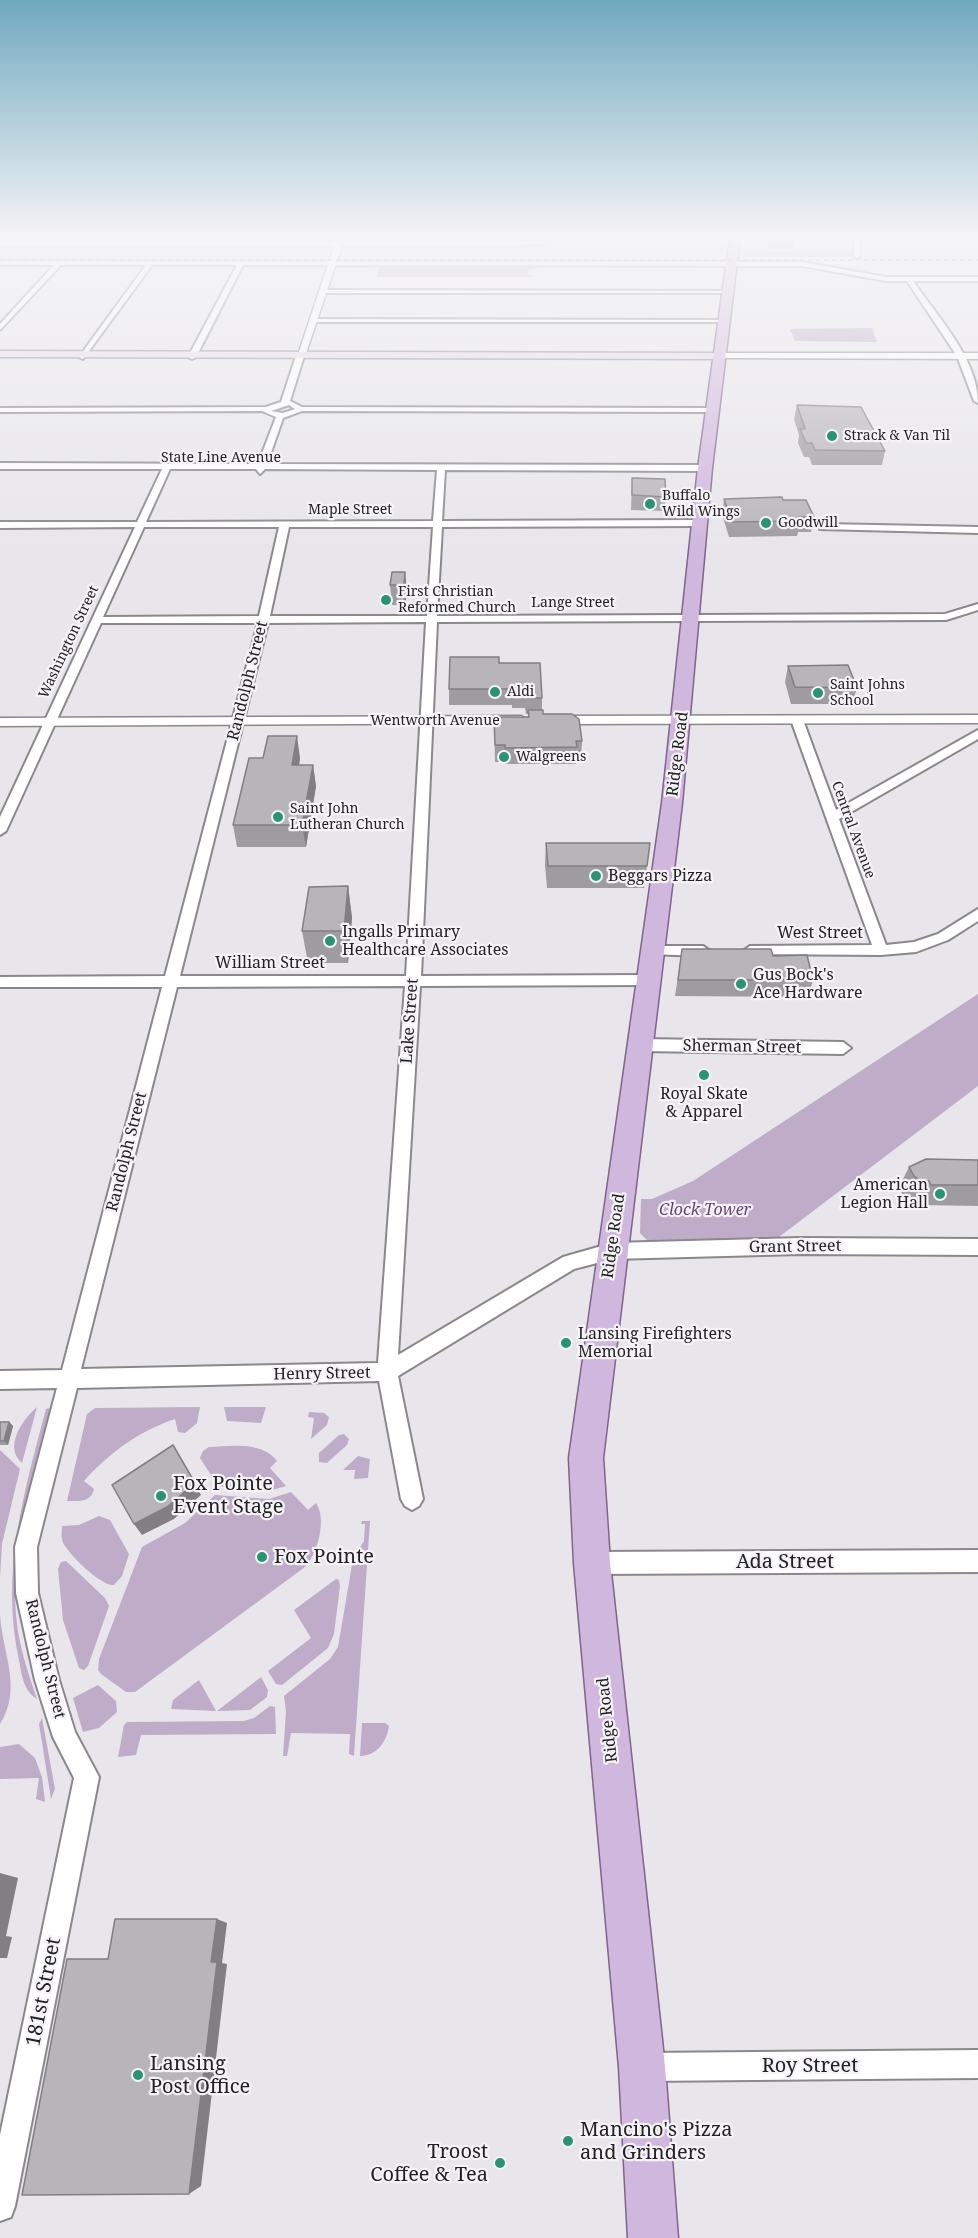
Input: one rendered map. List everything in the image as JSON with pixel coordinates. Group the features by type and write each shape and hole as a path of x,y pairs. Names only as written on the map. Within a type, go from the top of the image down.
{"main road":[{"name":"Ridge Road","path":"653,2238 642,2067 592,1563 586,1458 682,720 711,410 722,341"},
{"path":"0,356 720,356"}],"street":[{"path":"84,356 94,341"},
{"path":"193,356 201,341"},
{"path":"285,403 305,341"},
{"path":"951,341 961,356 978,398"},
{"path":"720,356 978,356"},
{"path":"0,410 266,409 285,403 296,405 300,409"},
{"path":"266,409 271,414 280,416 291,415 300,409 711,410"},
{"path":"261,469 280,416"},
{"name":"State Line Avenue","path":"0,466 166,469"},
{"name":"State Line Avenue","path":"0,471 261,469 429,472 441,469 705,468"},
{"name":"Washington Street","path":"0,831 48,722 166,469"},
{"name":"Lake Street","path":"412,1499 387,1372 441,469"},
{"name":"Maple Street","path":"0,525 700,523"},
{"name":"Randolph Street","path":"87,1777 65,1737 48,1680 27,1593 26,1547 264,620 285,524"},
{"path":"823,527 978,530"},
{"name":"Lange Street","path":"95,620 946,617 978,607"},
{"name":"Wentworth Avenue","path":"0,722 978,719"},
{"name":"Central Avenue","path":"797,720 881,950"},
{"path":"833,817 978,734"},
{"name":"West Street","path":"736,951 881,950 916,947 943,937 978,914"},
{"path":"653,951 712,951"},
{"name":"William Street","path":"0,982 649,980"},
{"name":"Sherman Street","path":"640,1045 843,1048"},
{"name":"Grant Street","path":"612,1251 801,1246 978,1247"},
{"name":"Henry Street","path":"0,1380 387,1372 569,1263 612,1251"},
{"name":"Ada Street","path":"592,1563 978,1562"},
{"name":"181st Street","path":"0,2206 87,1777"},
{"name":"Roy Street","path":"642,2067 978,2064"}],"green space":[{"name":"Clock Tower","path":"978,994 978,1086 775,1240 652,1245 640,1233 641,1199 652,1199 693,1181"},
{"path":"37,1407 22,1463 14,1449 15,1441 21,1426"},
{"path":"200,1407 197,1423 185,1433 178,1432 175,1419 125,1444 84,1481 94,1489 90,1497 84,1500 67,1501 87,1414 95,1408"},
{"path":"224,1407 266,1407 261,1423 227,1421"},
{"path":"50,1408 24,1515 16,1569 15,1596 18,1634 37,1699 26,1687 22,1677 14,1628 13,1564 30,1471 46,1409"},
{"path":"309,1412 324,1413 329,1417 327,1425 311,1439 314,1418 308,1417"},
{"path":"344,1434 349,1439 347,1445 327,1463 319,1462 319,1453 339,1435"},
{"path":"246,1446 263,1450 277,1461 270,1468 286,1486 269,1491 218,1486 200,1458 203,1451 209,1447"},
{"path":"0,1450 20,1469 2,1544 0,1578"},
{"path":"358,1456 370,1459 368,1478 354,1479 355,1470 343,1470"},
{"path":"291,1492 308,1510 316,1503 321,1518 317,1545 305,1567 135,1692 126,1692 101,1674 98,1670 99,1659 142,1547 185,1523 215,1495 269,1499"},
{"path":"99,1516 110,1520 129,1554 122,1576 114,1585 101,1581 93,1575 70,1553 62,1540 62,1526 79,1525"},
{"path":"362,1521 370,1521 354,1756 349,1754 350,1734 291,1733 287,1756 283,1756 286,1711 284,1696 330,1659 338,1647 353,1559 364,1541 365,1524 361,1524"},
{"path":"66,1561 105,1598 109,1606 88,1666 84,1670 79,1668 63,1620 58,1569 61,1562"},
{"path":"336,1579 339,1580 340,1586 334,1634 328,1648 282,1685 276,1684 268,1671 311,1638 294,1610"},
{"path":"0,1614 11,1684 7,1711 0,1724"},
{"path":"261,1677 268,1690 267,1697 250,1710 217,1711"},
{"path":"199,1680 216,1711 171,1709 173,1700"},
{"path":"98,1685 116,1701 117,1712 99,1728 83,1732 73,1698"},
{"path":"270,1706 275,1707 276,1734 141,1735 136,1755 118,1757 124,1725 127,1722 244,1721 254,1718"},
{"path":"42,1718 55,1789 51,1799 39,1724"},
{"path":"362,1723 385,1723 389,1726 380,1747 360,1756"},
{"path":"19,1744 35,1758 42,1777 45,1802 36,1799 39,1778 0,1779 0,1747"}],"building":[{"path":"797,405 861,407 885,451 815,450 812,443 806,443 800,429 805,429"},
{"path":"632,478 665,479 666,497 632,495"},
{"path":"782,497 783,500 806,500 814,517 799,517 801,521 732,522 724,499"},
{"path":"392,572 405,572 404,585 390,585"},
{"path":"450,657 499,657 499,663 540,663 542,698 527,698 526,692 513,692 512,689 449,689"},
{"path":"848,665 857,688 795,687 788,666"},
{"path":"528,710 543,710 543,714 572,714 579,719 582,741 576,741 577,747 505,748 505,745 495,745 494,717 529,717"},
{"path":"268,736 297,736 292,765 313,765 302,825 233,825 249,758 263,758"},
{"path":"546,843 650,843 647,866 548,866"},
{"path":"348,886 344,931 302,931 309,887"},
{"path":"682,949 771,949 773,956 807,955 813,980 678,980"},
{"path":"926,1159 978,1160 978,1185 931,1185 929,1181 919,1180 909,1167"},
{"path":"0,1422 9,1422 4,1441 0,1441"},
{"name":"Fox Pointe Event Stage","path":"173,1445 195,1483 167,1507 134,1524 112,1485"},
{"name":"Lansing Post Office","path":"115,1919 217,1919 211,1962 217,1962 189,2194 22,2195 67,1959 108,1959"}],"place":[{"name":"Strack & Van Til","path":"832,436"},
{"name":"Buffalo Wild Wings","path":"650,504"},
{"name":"Goodwill","path":"766,523"},
{"name":"First Christian Reformed Church","path":"386,600"},
{"name":"Aldi","path":"495,692"},
{"name":"Saint Johns School","path":"818,693"},
{"name":"Walgreens","path":"504,757"},
{"name":"Saint John Lutheran Church","path":"278,817"},
{"name":"Beggars Pizza","path":"596,876"},
{"name":"Ingalls Primary Healthcare Associates","path":"330,941"},
{"name":"Gus Bock's Ace Hardware","path":"741,984"},
{"name":"Royal Skate & Apparel","path":"704,1075"},
{"name":"American Legion Hall","path":"940,1194"},
{"name":"Lansing Firefighters Memorial","path":"566,1343"},
{"name":"Fox Pointe Event Stage","path":"161,1496"},
{"name":"Fox Pointe","path":"262,1557"},
{"name":"Lansing Post Office","path":"138,2075"},
{"name":"Mancino's Pizza and Grinders","path":"568,2141"},
{"name":"Troost Coffee & Tea","path":"500,2163"}]}
